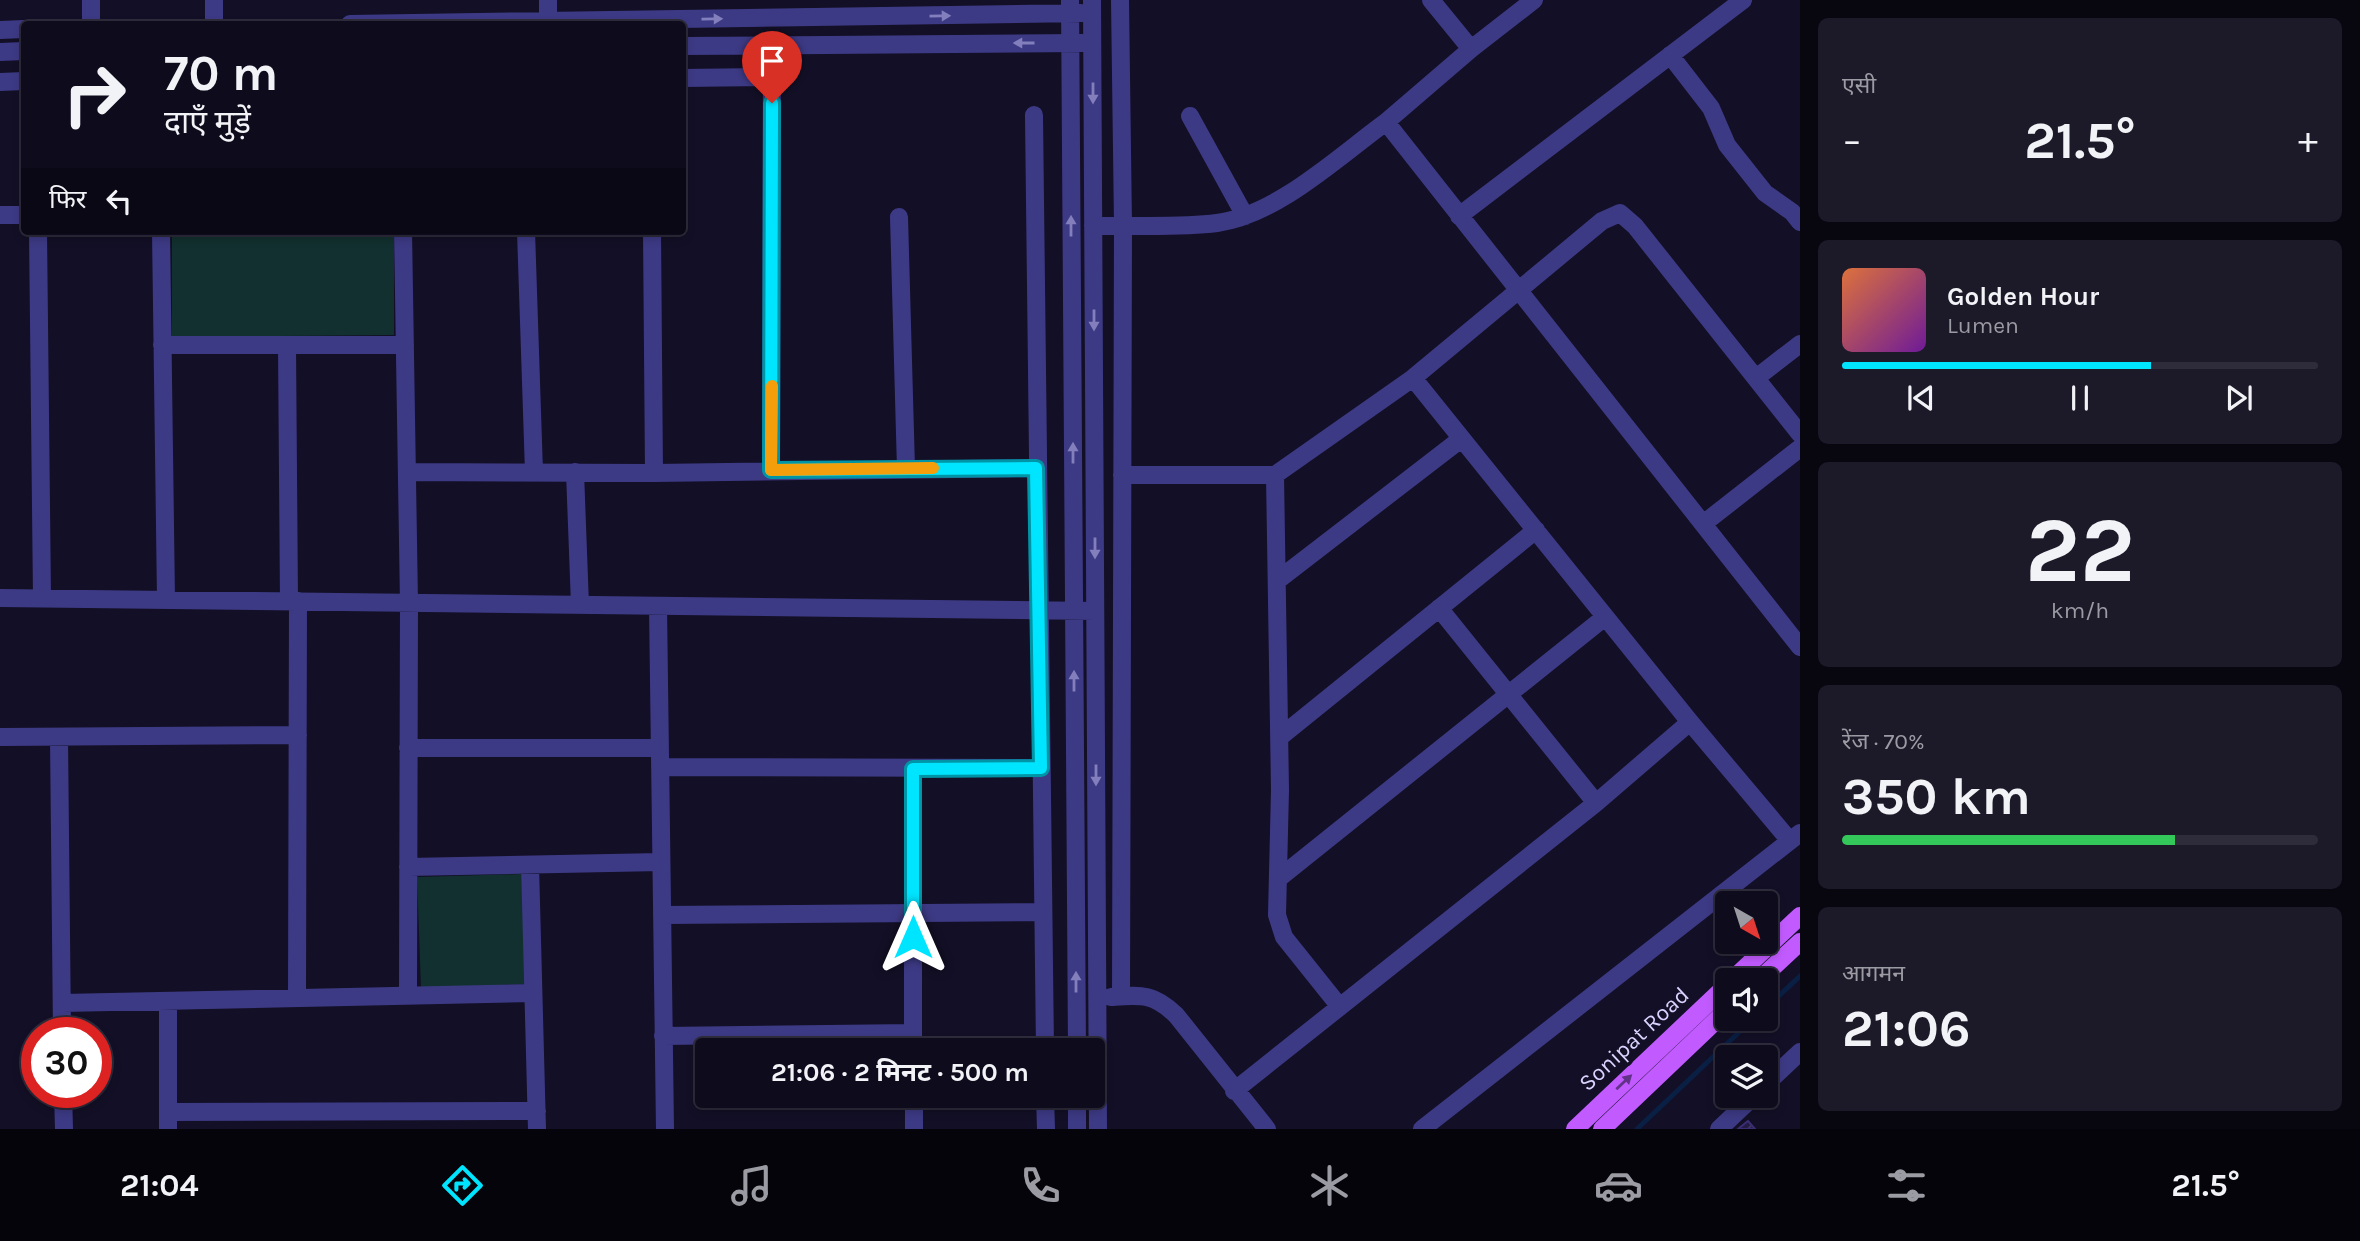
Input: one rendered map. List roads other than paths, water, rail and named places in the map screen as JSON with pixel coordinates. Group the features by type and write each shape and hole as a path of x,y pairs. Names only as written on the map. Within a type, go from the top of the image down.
{"main road":[{"path":"1745,968 1800,916"},
{"path":"1772,968 1800,942"},
{"name":"Sonipat Road","path":"1575,1129 1715,996"},
{"name":"Sonipat Road","path":"1602,1129 1715,1021"}],"street":[{"path":"90,0 91,21"},
{"path":"214,0 214,21"},
{"path":"548,0 548,21"},
{"path":"1120,0 1123,225 1121,996"},
{"path":"1432,0 1471,49"},
{"path":"1093,226 1217,223 1245,216 1265,207 1302,184 1386,122 1471,49 1534,0"},
{"path":"1459,216 1743,0"},
{"path":"1070,7 1077,1038"},
{"path":"613,21 1092,7 1098,1129"},
{"path":"0,30 21,29"},
{"path":"686,46 1092,43"},
{"path":"771,470 772,45"},
{"path":"0,52 21,51"},
{"path":"1670,55 1711,108 1727,145 1765,193 1792,212 1800,222"},
{"path":"686,78 772,77"},
{"path":"0,82 21,81"},
{"path":"1034,115 1036,468 1045,1038"},
{"path":"1190,116 1245,216"},
{"path":"1386,122 1800,647"},
{"path":"1122,475 1275,475 1413,378 1602,221 1620,213 1635,226 1800,434"},
{"path":"0,215 21,215"},
{"path":"899,217 906,469"},
{"path":"38,235 42,598"},
{"path":"161,235 166,600"},
{"path":"403,235 409,603 408,996"},
{"path":"526,235 534,472"},
{"path":"652,235 654,472"},
{"path":"1756,378 1800,344"},
{"path":"162,345 405,345"},
{"path":"287,345 298,735 297,998"},
{"path":"1413,378 1690,722 1795,837 1422,1129"},
{"path":"1278,580 1461,439"},
{"path":"1703,524 1800,448"},
{"path":"407,472 1036,468"},
{"path":"575,472 580,605"},
{"path":"1275,475 1280,737 1279,927 1340,1007"},
{"path":"1280,737 1536,530"},
{"path":"0,598 1095,611"},
{"path":"658,606 665,1129"},
{"path":"1439,608 1596,803"},
{"path":"1278,878 1605,617"},
{"path":"1234,1091 1596,803 1690,722"},
{"path":"0,737 298,735"},
{"path":"59,737 62,1017"},
{"path":"408,748 660,748"},
{"path":"660,767 1041,768"},
{"path":"913,769 913,1038"},
{"path":"408,867 661,862"},
{"path":"168,1001 168,1121 537,1120 530,865"},
{"path":"662,915 1043,912"},
{"path":"62,1003 533,993"},
{"path":"1097,997 1142,995 1163,1003 1176,1015 1266,1129"},
{"path":"663,1036 746,1038"},
{"path":"1778,1073 1800,1052"},
{"path":"63,1108 64,1129"},
{"path":"914,1108 914,1129"},
{"path":"1045,1108 1046,1129"},
{"path":"1077,1108 1077,1129"},
{"path":"1718,1129 1741,1108"}],"waterway":[{"path":"1778,997 1800,976"},
{"path":"1637,1129 1740,1031"}]}
